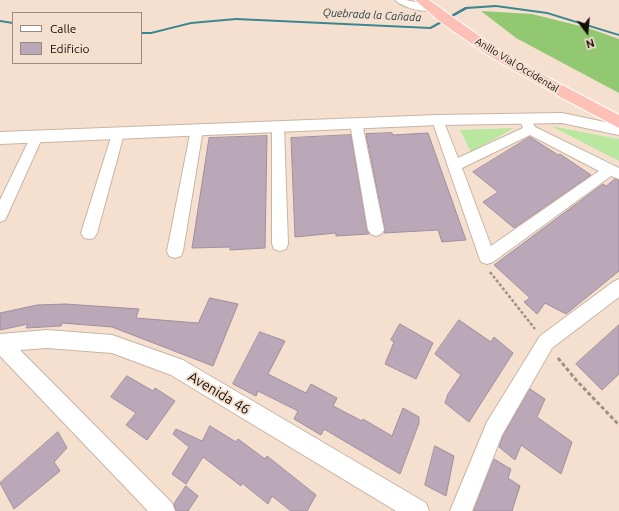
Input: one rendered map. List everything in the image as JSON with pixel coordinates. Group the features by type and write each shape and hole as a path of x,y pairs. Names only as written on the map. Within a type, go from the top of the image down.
{"highway":[{"name":"Anillo Vial Occidental","path":"430,7 454,26 509,62 570,97 619,122"}],"street":[{"path":"400,0 406,4 419,7 430,7"},
{"path":"562,118 571,104 570,97"},
{"path":"0,138 438,120 527,124 562,118 619,130"},
{"path":"438,120 487,257 614,172 527,124"},
{"path":"356,123 376,230"},
{"path":"454,166 527,124"},
{"path":"278,126 280,244"},
{"path":"175,251 197,129"},
{"path":"89,233 118,134"},
{"path":"0,216 37,136"},
{"path":"460,511 494,429 546,342 619,287"},
{"name":"Avenida 46","path":"0,343 47,339 112,344 176,367 418,511"},
{"path":"0,343 164,511"}],"green space":[{"path":"481,11 532,14 588,28 619,39 619,93 516,38"},
{"path":"551,126 619,139 619,161"},
{"path":"514,128 471,152 460,130"}],"building":[{"path":"392,133 393,135 428,133 466,240 442,242 438,230 384,233 385,230 366,134"},
{"path":"351,135 367,230 369,234 336,236 336,233 295,237 291,138"},
{"path":"267,136 265,248 230,250 230,247 192,248 209,138"},
{"path":"530,137 558,155 560,154 591,175 514,228 483,202 498,192 473,172"},
{"path":"615,179 619,180 619,271 566,314 545,303 537,314 524,302 530,298 494,265 603,184 606,186"},
{"path":"210,298 238,304 213,366 112,327 62,323 61,326 26,328 28,324 0,330 0,313 37,305 65,304 139,309 136,318 198,323"},
{"path":"459,320 491,342 494,337 513,353 469,422 445,403 448,394 461,375 435,354"},
{"path":"400,324 433,343 416,379 385,364 394,342 391,340"},
{"path":"619,325 619,374 602,390 576,364"},
{"path":"260,332 285,341 268,374 306,393 311,384 337,398 333,406 362,421 363,419 392,436 403,408 419,417 419,423 400,474 324,429 321,435 294,419 298,411 258,391 256,396 233,384"},
{"path":"127,376 153,391 155,388 175,401 147,440 126,425 136,413 111,397"},
{"path":"530,389 545,399 537,417 572,442 561,474 521,445 515,460 499,447 503,436"},
{"path":"210,426 236,442 238,439 265,459 267,456 316,495 307,511 291,511 272,496 268,504 242,483 241,486 203,457 186,484 172,474 189,447 173,434 176,429 202,441"},
{"path":"58,432 67,448 54,462 60,471 14,509 0,483"},
{"path":"435,446 454,456 446,496 425,485"},
{"path":"494,459 511,469 508,478 520,486 512,511 474,511"},
{"path":"186,486 198,496 188,511 176,511 174,504"}],"waterway":[{"name":"Quebrada la Cañada","path":"142,33 151,33 191,23 236,19 431,28 466,8 496,6 547,13 619,35"},
{"name":"Quebrada la Cañada","path":"0,21 12,23"}]}
